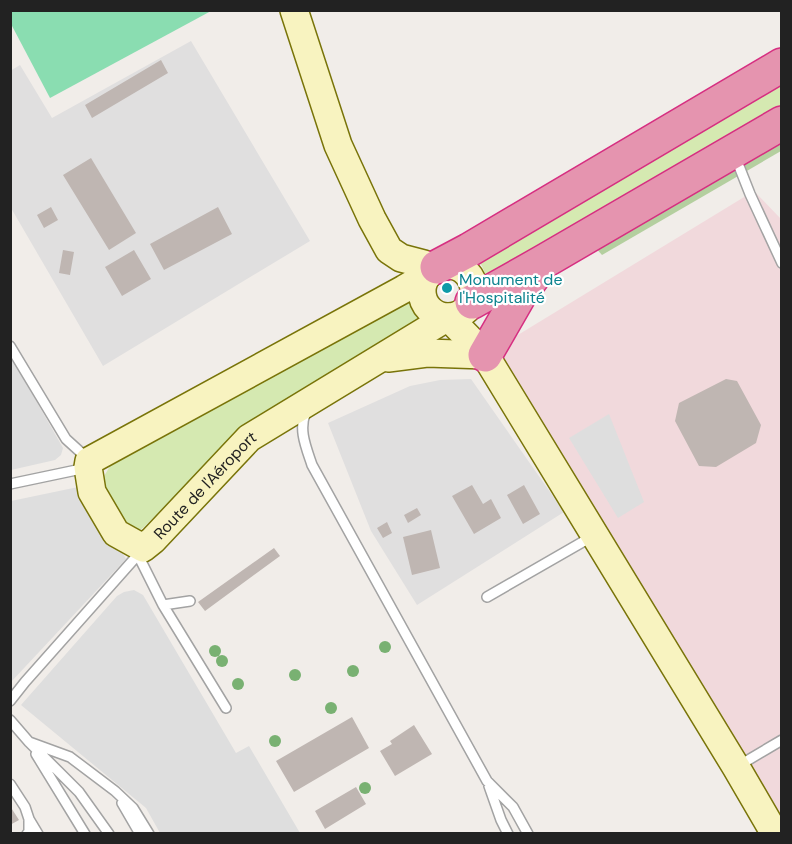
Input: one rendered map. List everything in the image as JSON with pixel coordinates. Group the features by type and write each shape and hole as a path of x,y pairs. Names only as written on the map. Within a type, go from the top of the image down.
{"highway":[{"path":"432,271 782,65"},
{"path":"460,309 782,123"},
{"path":"485,355 519,296 543,262"}],"street":[{"path":"294,10 338,145 372,219 389,250 401,258 424,264 432,271"},
{"path":"89,464 432,271 446,265 455,265 463,269 473,284 474,293 460,309 440,315 432,312 423,298 422,290 424,282 432,271"},
{"path":"460,309 485,355 775,834"},
{"name":"Route de l'Aéroport","path":"89,464 92,492 116,533 141,552 249,438 460,309"},
{"path":"377,360 427,353 485,355"}],"lane":[{"path":"733,151 782,263"},
{"path":"10,346 66,439 89,464 10,484"},
{"path":"316,397 302,420 304,438 312,465 487,781 508,834"},
{"path":"487,597 595,535"},
{"path":"10,702 25,682 141,552 163,605 226,708"},
{"path":"163,605 190,601"},
{"path":"10,720 79,792 110,834"},
{"path":"736,767 782,740"},
{"path":"29,741 70,757 115,791 133,808 149,834"},
{"path":"29,741 85,834"},
{"path":"487,781 513,807 528,834"},
{"path":"10,784 25,807 38,834"},
{"path":"115,791 140,834"},
{"path":"27,834 29,819"}],"shaded area":[{"path":"191,41 310,241 103,366 11,208 10,71 20,65 52,118"},
{"path":"754,191 781,219 781,833 485,355"},
{"path":"10,355 63,448 61,455 55,460 11,470"},
{"path":"471,379 564,512 417,605 371,531 328,423 410,386 440,380"},
{"path":"609,414 644,502 618,518 569,438"},
{"path":"83,486 126,559 11,682 11,501"},
{"path":"134,590 143,595 236,753 249,746 300,833 160,833 146,808 21,705 117,596"}],"green space":[{"path":"10,11 211,11 50,98 11,24"},
{"path":"781,76 781,111 486,276 475,257"},
{"path":"781,138 781,151 602,255 594,246"},
{"path":"409,296 423,320 271,409 244,428 143,528 136,532 117,516 102,489 103,478 110,466"}],"building":[{"path":"161,60 168,73 92,118 85,105"},
{"path":"91,158 136,233 109,250 63,175"},
{"path":"51,207 58,220 44,228 37,215"},
{"path":"218,207 232,234 164,270 150,244"},
{"path":"63,250 74,252 70,275 59,273"},
{"path":"134,250 151,279 122,296 105,267"},
{"path":"726,379 737,381 761,425 756,443 716,467 699,466 675,421 679,403"},
{"path":"472,485 483,504 491,499 501,518 474,534 452,496"},
{"path":"524,485 540,514 523,524 507,495"},
{"path":"417,508 421,515 408,523 404,515"},
{"path":"387,522 392,533 383,538 377,528"},
{"path":"431,530 440,568 412,575 403,537"},
{"path":"274,548 280,556 205,611 198,602"},
{"path":"352,717 369,748 294,792 276,761"},
{"path":"414,725 432,754 395,776 380,751 392,744 390,741"},
{"path":"356,787 366,804 325,829 315,811"},
{"path":"10,806 19,820 10,825"}],"place":[{"name":"Monument de l'Hospitalité","path":"447,288"}]}
